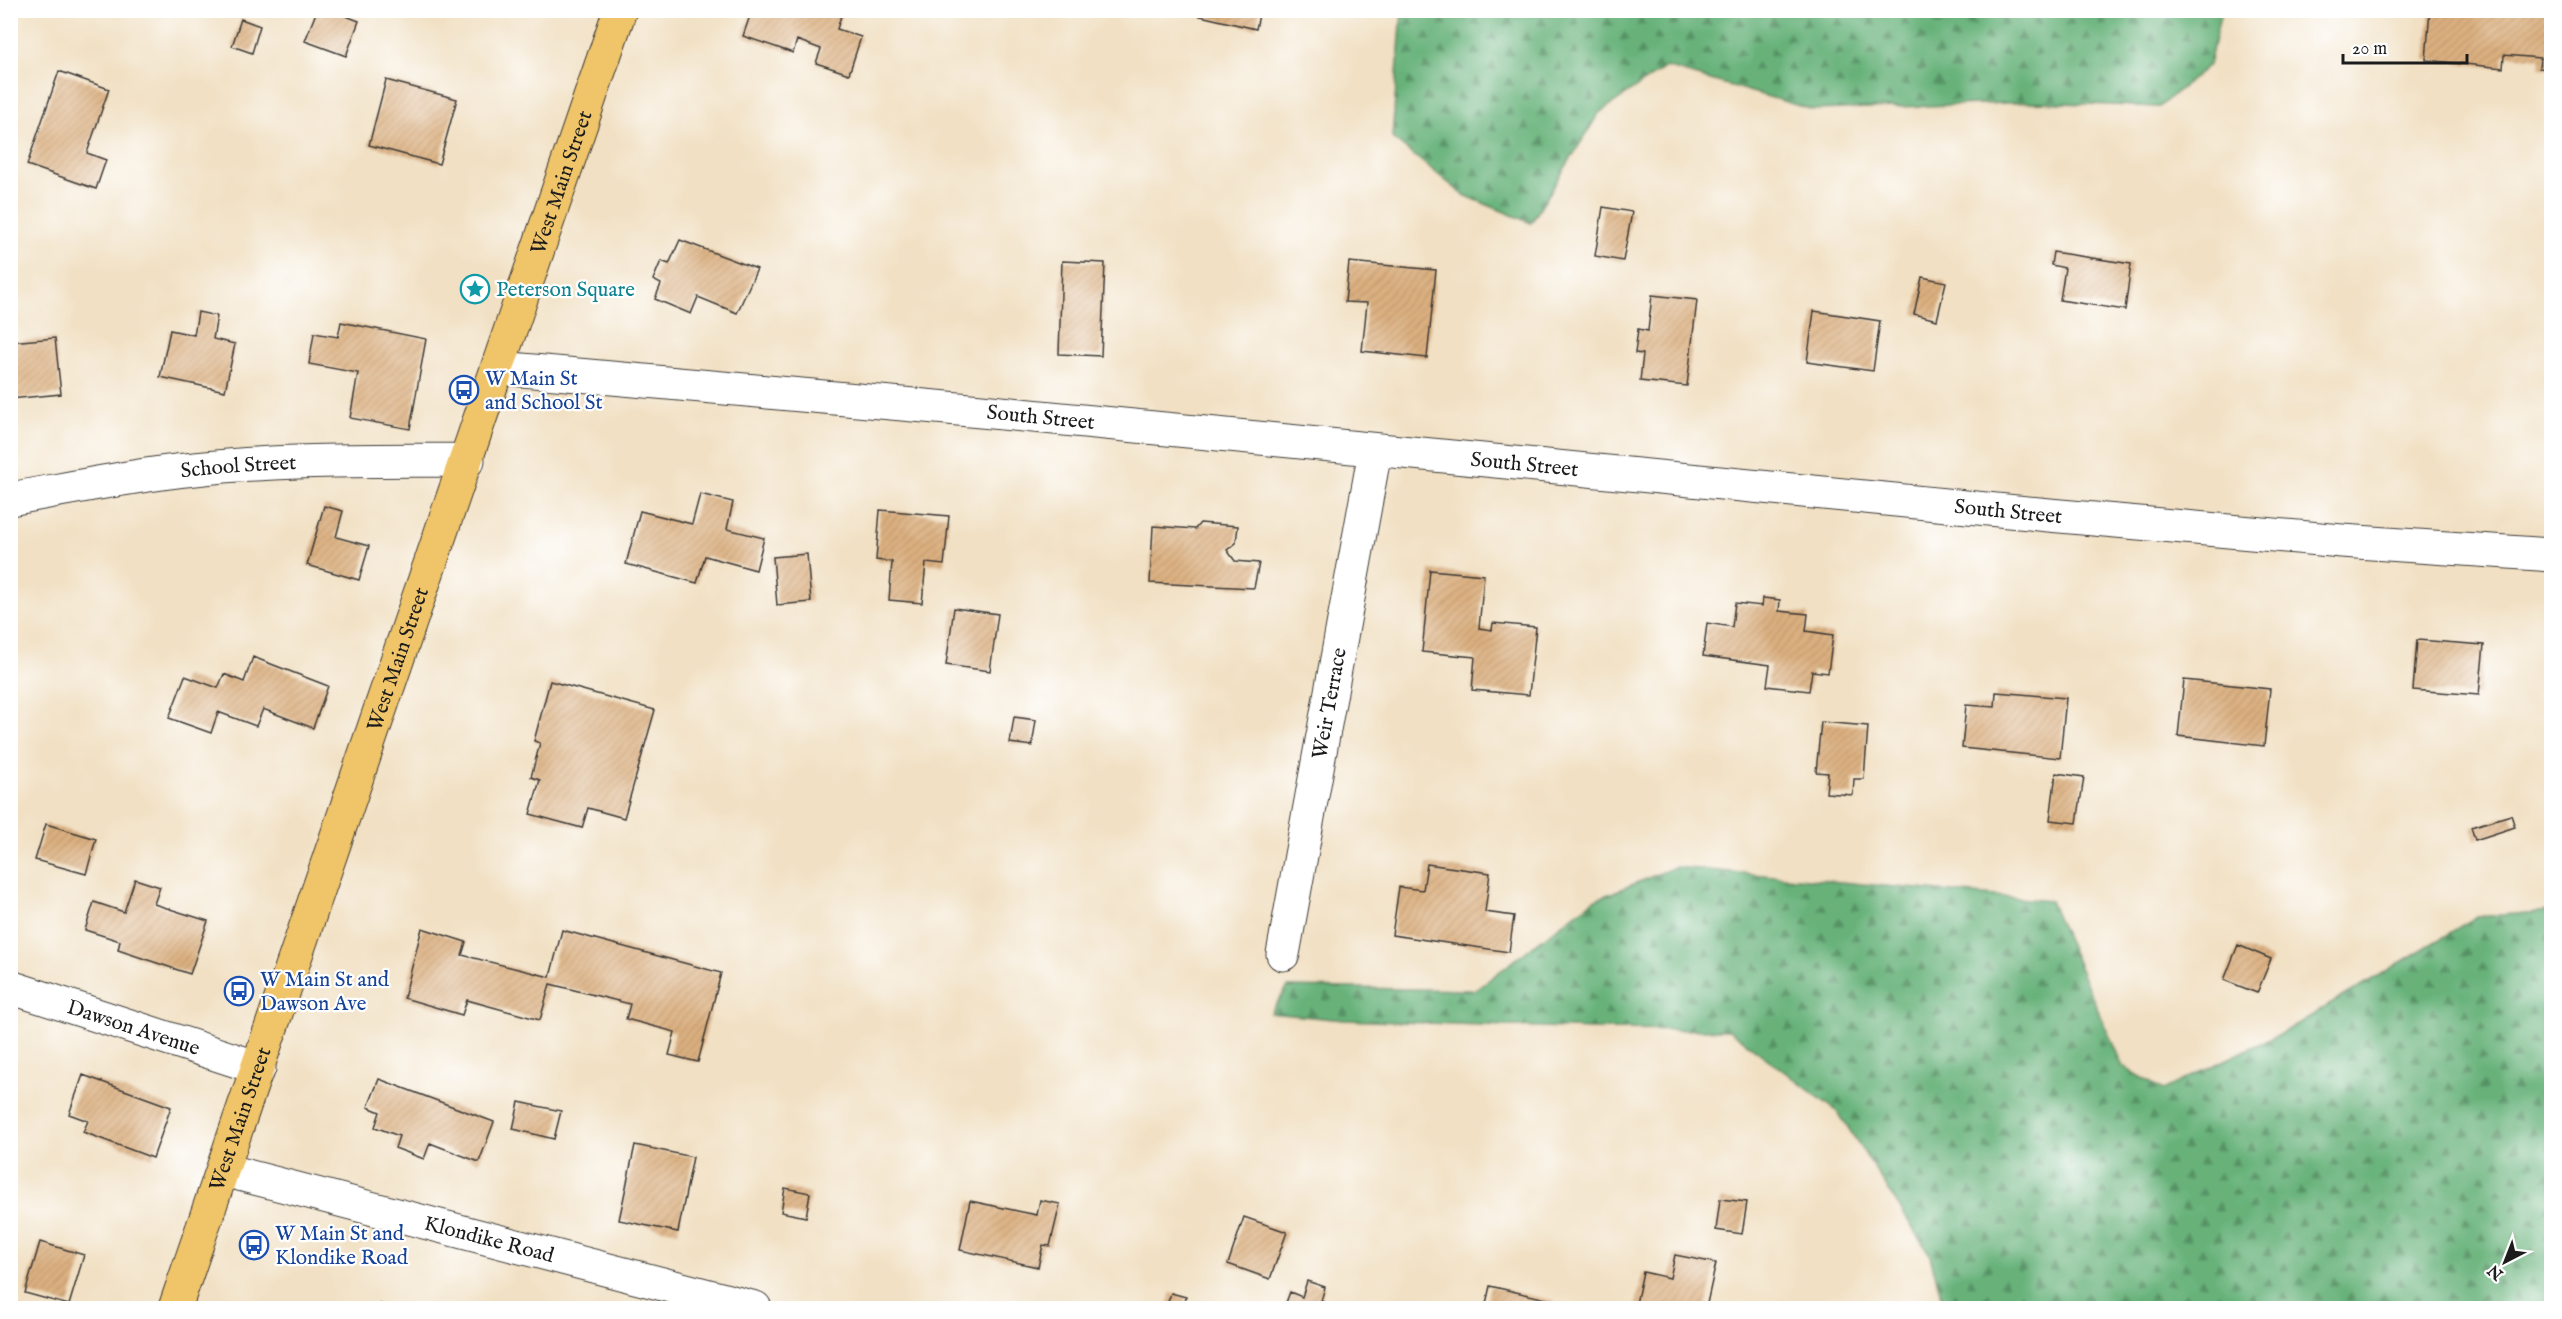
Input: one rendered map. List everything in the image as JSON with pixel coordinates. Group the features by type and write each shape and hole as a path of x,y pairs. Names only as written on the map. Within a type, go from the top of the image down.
{"main road":[{"name":"West Main Street","path":"175,1308 468,460 620,10"}],"street":[{"name":"South Street","path":"499,368 981,411 1375,451 2342,541 2552,555"},
{"name":"Weir Terrace","path":"1283,954 1375,451"},
{"name":"School Street","path":"10,499 112,480 196,468 299,462 468,460"},
{"name":"Dawson Avenue","path":"10,987 259,1068"},
{"name":"Klondike Road","path":"224,1170 755,1308"}],"green space":[{"path":"1402,10 2221,11 2209,65 2159,107 2038,102 1813,110 1666,67 1599,113 1531,223 1464,195 1392,138"},
{"path":"1675,867 2050,901 2123,1067 2163,1090 2286,1031 2476,917 2551,911 2551,1308 1945,1308 1929,1253 1838,1112 1729,1030 1594,1029 1344,1020 1270,1013 1288,987 1475,990 1594,900"}],"building":[{"path":"317,10 330,10 359,21 346,56 305,41"},
{"path":"752,10 834,10 833,13 841,16 837,29 861,37 849,74 816,63 821,49 797,40 793,53 743,36"},
{"path":"1175,10 1260,10 1256,29"},
{"path":"2430,10 2552,10 2552,69 2539,68 2540,58 2504,55 2503,68 2426,60"},
{"path":"241,19 260,26 252,53 232,46"},
{"path":"59,71 109,89 87,153 106,160 96,189 27,165"},
{"path":"386,80 457,99 439,164 369,145"},
{"path":"1603,207 1632,212 1623,261 1595,256"},
{"path":"680,240 757,269 737,313 698,297 691,314 655,299 661,284 653,280 661,261 669,264"},
{"path":"2053,252 2131,264 2125,310 2060,300 2065,268 2051,265"},
{"path":"1062,261 1105,263 1101,356 1059,354"},
{"path":"1349,262 1436,270 1427,358 1362,351 1367,303 1345,302"},
{"path":"10,272 13,272 15,294 10,294"},
{"path":"1922,277 1946,282 1937,320 1914,314"},
{"path":"1652,295 1697,300 1687,386 1640,381 1643,354 1635,353 1638,329 1648,331"},
{"path":"1814,311 1880,321 1873,371 1807,362"},
{"path":"198,312 217,316 213,339 235,344 225,391 160,377 170,330 194,335"},
{"path":"341,322 426,339 410,429 350,418 358,373 309,364 314,333 338,337"},
{"path":"55,338 61,394 10,399 10,342"},
{"path":"700,494 733,502 727,529 764,538 756,570 705,556 697,583 626,564 640,511 692,524"},
{"path":"324,506 343,511 336,537 369,546 359,580 307,565"},
{"path":"880,510 949,516 944,565 926,563 922,603 889,600 892,562 876,560"},
{"path":"1200,523 1238,526 1236,543 1227,550 1235,561 1259,563 1254,588 1150,583 1153,526 1195,529"},
{"path":"807,554 811,602 777,605 773,557"},
{"path":"1430,570 1484,575 1479,628 1492,630 1493,623 1536,627 1529,695 1472,690 1475,657 1422,652"},
{"path":"1763,598 1780,600 1779,611 1808,614 1806,631 1833,635 1828,673 1812,671 1809,691 1767,686 1770,665 1703,656 1707,623 1732,627 1735,603 1762,606"},
{"path":"954,608 998,614 990,671 946,665"},
{"path":"2417,640 2484,645 2479,695 2413,690"},
{"path":"253,657 328,686 313,728 263,709 256,726 218,712 211,733 169,718 185,676 218,688 224,674 244,682"},
{"path":"2184,680 2270,689 2264,746 2178,736"},
{"path":"550,681 655,710 624,818 588,808 582,828 530,814 540,780 531,777 540,743 534,741"},
{"path":"1996,692 2066,698 2060,758 1962,748 1966,705 1995,707"},
{"path":"1014,717 1036,720 1032,746 1010,743"},
{"path":"1821,722 1868,726 1864,779 1854,779 1853,795 1826,793 1828,773 1816,772"},
{"path":"2056,773 2084,777 2077,823 2050,820"},
{"path":"2511,815 2515,827 2475,840 2471,827"},
{"path":"46,824 96,839 86,874 35,860"},
{"path":"1427,864 1490,873 1485,912 1514,916 1509,952 1392,935 1399,887 1423,890"},
{"path":"135,879 160,887 154,904 208,921 190,974 118,950 120,941 85,930 94,902 124,912"},
{"path":"422,928 466,942 462,955 550,977 562,930 721,973 698,1062 669,1055 675,1032 626,1019 630,1004 550,984 540,1020 467,1000 462,1015 404,998"},
{"path":"2238,945 2271,959 2257,993 2224,980"},
{"path":"83,1075 171,1107 153,1158 83,1132 88,1121 69,1114"},
{"path":"379,1079 494,1122 479,1162 430,1143 424,1159 395,1148 399,1136 375,1127 380,1112 368,1107"},
{"path":"519,1102 561,1111 554,1139 513,1129"},
{"path":"635,1145 693,1157 678,1232 619,1220"},
{"path":"785,1188 810,1193 806,1217 781,1212"},
{"path":"1720,1199 1747,1202 1742,1234 1716,1230"},
{"path":"1040,1200 1060,1204 1050,1246 1043,1245 1038,1267 960,1250 970,1201 1037,1215"},
{"path":"1244,1217 1287,1232 1270,1279 1228,1264"},
{"path":"40,1242 84,1255 69,1305 25,1293"},
{"path":"1675,1255 1716,1263 1706,1308 1635,1308 1643,1272 1670,1278"},
{"path":"1307,1281 1325,1287 1321,1301 1340,1308 1284,1308 1290,1292 1302,1297"},
{"path":"1490,1286 1555,1301 1554,1308 1485,1308"},
{"path":"1171,1293 1186,1297 1183,1308 1166,1308"},
{"path":"348,1303 361,1308 346,1308"},
{"path":"380,1304 393,1308 378,1308"}],"place":[{"name":"Peterson Square","path":"475,289"},
{"name":"W Main St and School St","path":"464,390"},
{"name":"W Main St and Dawson Ave","path":"239,991"},
{"name":"W Main St and Klondike Road","path":"254,1245"}]}
